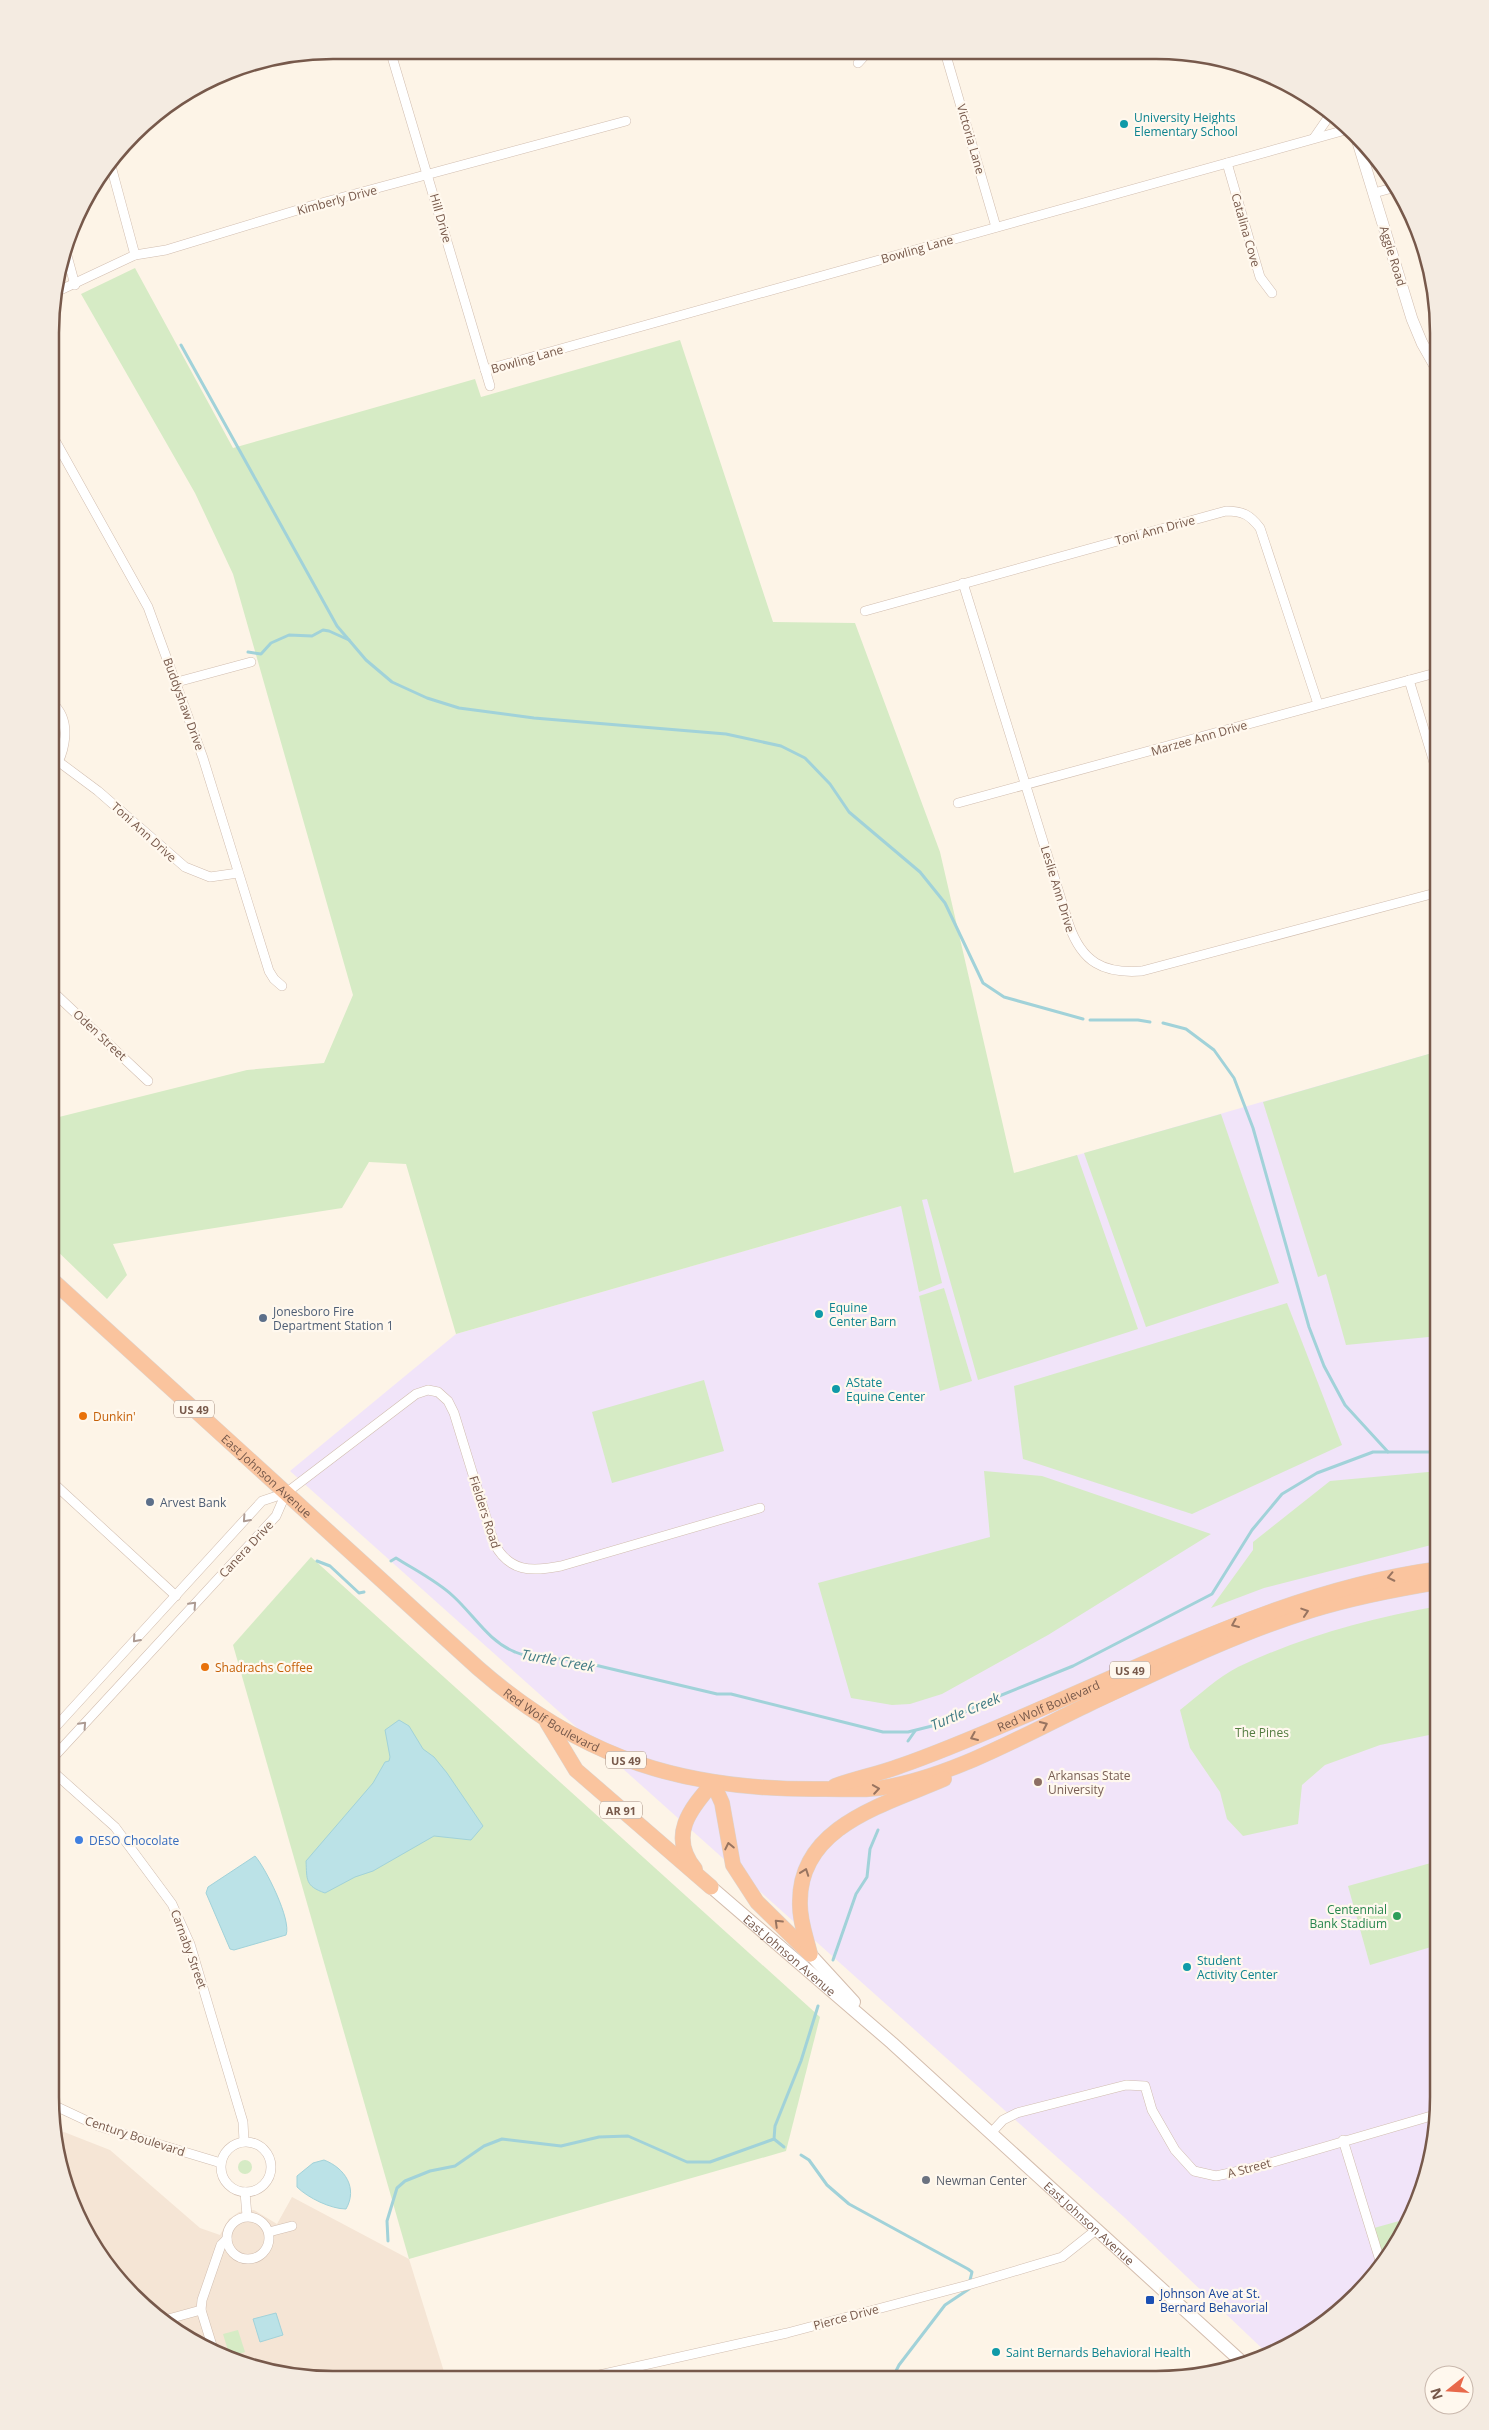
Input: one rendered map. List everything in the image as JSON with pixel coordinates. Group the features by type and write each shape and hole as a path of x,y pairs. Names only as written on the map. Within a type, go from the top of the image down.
{"highway":[{"name":"East Johnson Avenue","path":"59,1286 396,1593"},
{"name":"Red Wolf Boulevard","path":"828,1789 865,1775 898,1767 959,1744 1251,1617 1366,1582 1430,1571"},
{"name":"Red Wolf Boulevard","path":"396,1593 505,1691 546,1721 582,1742 627,1760 713,1783 768,1789 864,1791 895,1786 980,1755 1131,1684 1279,1621 1364,1596 1430,1584"},
{"name":"AR 91","path":"546,1721 576,1770 711,1886"},
{"path":"810,1954 802,1920 801,1886 814,1853 826,1838 852,1820 954,1775 980,1755"},
{"path":"711,1886 688,1860 682,1838 686,1820 713,1783"},
{"name":"AR 91","path":"713,1783 722,1803 733,1865 757,1902 810,1954"}],"main road":[{"name":"East Johnson Avenue","path":"711,1886 892,2043 1238,2359"},
{"name":"East Johnson Avenue","path":"810,1954 892,2043"}],"street":[{"name":"Hill Drive","path":"393,59 490,386"},
{"path":"858,63 862,59"},
{"name":"Victoria Lane","path":"949,59 996,227"},
{"path":"1312,140 1320,132 1328,119"},
{"name":"Kimberly Drive","path":"62,290 135,255 166,250 314,206 626,121"},
{"name":"Bowling Lane","path":"485,370 1342,131"},
{"name":"Aggie Road","path":"1361,150 1412,319 1430,358"},
{"name":"Catalina Cove","path":"1227,163 1260,277 1272,292"},
{"path":"112,170 135,255"},
{"path":"1374,193 1389,189"},
{"path":"68,261 74,285"},
{"name":"Buddyshaw Drive","path":"59,447 140,591 204,758 269,971 282,986"},
{"name":"Toni Ann Drive","path":"865,611 1226,511 1244,513 1252,517 1260,528 1318,704"},
{"name":"Leslie Ann Drive","path":"963,583 1073,938 1090,960 1111,970 1124,972 1158,967 1430,894"},
{"path":"176,682 251,662"},
{"name":"Marzee Ann Drive","path":"958,803 1430,674"},
{"path":"1409,680 1430,749"},
{"path":"59,712 64,732 63,748 59,759"},
{"name":"Toni Ann Drive","path":"59,763 98,791 185,867 210,877 238,873"},
{"name":"Oden Street","path":"59,997 148,1081"},
{"name":"Fielders Road","path":"286,1493 385,1416 416,1394 428,1390 438,1392 448,1401 454,1413 494,1543 500,1555 512,1565 543,1569 561,1566 760,1508"},
{"path":"59,1488 176,1596"},
{"name":"Canera Drive","path":"59,1723 262,1501 286,1493"},
{"name":"Canera Drive","path":"59,1751 276,1516 286,1493"},
{"name":"Carnaby Street","path":"59,1777 115,1827 172,1904 190,1944 210,2007 243,2122 244,2141"},
{"name":"A Street","path":"991,2133 1003,2120 1017,2113 1126,2085 1145,2086 1152,2110 1175,2150 1194,2171 1216,2176 1253,2168 1343,2140"},
{"name":"Century Boulevard","path":"59,2110 98,2126 221,2163"},
{"path":"1379,2257 1343,2140 1430,2116"},
{"path":"244,2141 260,2146 270,2158 272,2167 266,2182 253,2191 245,2192 236,2190 226,2182 221,2171 221,2163 229,2148 244,2141"},
{"path":"245,2192 247,2216"},
{"path":"247,2216 261,2220 269,2232 269,2245 261,2256 248,2259 231,2251 227,2239 230,2226 240,2218 247,2216"},
{"path":"269,2232 292,2226"},
{"name":"Pierce Drive","path":"617,2371 787,2333 971,2284 1062,2257 1096,2230"},
{"path":"211,2343 201,2310 215,2261 221,2245 227,2239"},
{"path":"215,2261 236,2255"},
{"path":"172,2319 201,2310"}],"shaded area":[{"name":"Arkansas State University","path":"1430,1054 1430,2115 1421,2168 1402,2218 1374,2264 1337,2303 1293,2335 1263,2349 1124,2217 290,1471 456,1334"},
{"path":"64,2132 110,2150 200,2228 220,2235 229,2219 239,2212 254,2210 277,2224 292,2197 409,2259 444,2371 315,2371 297,2369 245,2357 196,2335 152,2303 115,2264 95,2234 80,2202 68,2168 61,2133"}],"green space":[{"path":"135,268 233,448 475,379 481,397 680,340 773,622 855,623 940,852 1014,1173 1077,1155 1138,1329 978,1380 927,1199 922,1200 942,1283 919,1292 901,1206 456,1334 406,1164 369,1162 342,1208 113,1244 127,1275 107,1299 59,1253 59,1117 247,1070 324,1063 353,995 233,574 195,493 81,294"},
{"path":"1430,1054 1430,1337 1346,1345 1326,1274 1318,1277 1263,1102"},
{"path":"1221,1114 1279,1283 1146,1327 1084,1153"},
{"path":"944,1288 972,1381 940,1391 919,1296"},
{"path":"1287,1303 1342,1445 1192,1514 1023,1459 1014,1386"},
{"path":"704,1380 724,1451 612,1483 592,1412"},
{"path":"984,1471 1042,1476 1211,1534 1048,1635 942,1694 910,1704 892,1705 851,1698 818,1583 990,1537"},
{"path":"1430,1472 1430,1545 1264,1588 1211,1608 1253,1550 1253,1542 1330,1481"},
{"path":"311,1557 820,2017 786,2151 409,2259 233,1645"},
{"name":"The Pines","path":"1430,1608 1430,1735 1380,1745 1325,1765 1302,1785 1298,1824 1243,1836 1227,1819 1220,1792 1190,1748 1180,1710 1223,1676 1262,1656 1336,1630 1387,1616"},
{"name":"Centennial Bank Stadium","path":"1430,1863 1430,1947 1370,1965 1348,1886"},
{"path":"245,2160 250,2162 252,2167 250,2172 245,2174 240,2172 238,2167 240,2162"},
{"path":"1401,2221 1382,2252 1374,2228"},
{"path":"238,2330 245,2352 238,2354 228,2350 223,2334"}],"water":[{"path":"399,1720 409,1726 423,1749 434,1757 447,1773 483,1826 471,1840 434,1836 373,1871 355,1877 325,1893 318,1890 310,1885 308,1881 306,1861 373,1783 385,1762 389,1761 390,1757 385,1730"},
{"path":"255,1856 271,1882 281,1906 287,1928 286,1935 234,1950 230,1949 206,1893 208,1887"},
{"path":"324,2160 343,2173 350,2186 351,2194 346,2209 340,2209 320,2202 297,2187 297,2176 313,2163"},
{"path":"276,2313 283,2335 260,2342 253,2319"}],"waterway":[{"path":"181,345 337,626 349,640"},
{"path":"248,652 261,654 271,643 289,635 312,636 323,630 329,631 349,640 366,660 392,682 427,698 459,708 534,718 726,734 781,746 805,758 830,784 849,812 920,872 945,903 983,983 1004,997 1083,1019"},
{"path":"1090,1020 1138,1020 1150,1022"},
{"path":"1163,1023 1186,1029 1214,1050 1234,1078 1253,1128 1309,1327 1324,1366 1345,1405 1388,1452"},
{"name":"Turtle Creek","path":"391,1561 396,1558 440,1585 461,1603 497,1641 523,1655 578,1661 717,1694 731,1694 883,1732 908,1732 944,1723 982,1703 1073,1666 1212,1594 1252,1530 1282,1494 1317,1473 1373,1452 1430,1452"},
{"name":"Turtle Creek","path":"317,1561 330,1566 359,1593 364,1592"},
{"path":"908,1741 915,1731"},
{"path":"833,1960 856,1894 867,1877 870,1849 878,1830"},
{"path":"388,2241 387,2221 397,2188 405,2181 430,2171 455,2166 484,2146 502,2139 561,2146 599,2137 628,2136 687,2162 710,2162 774,2139 775,2126 801,2061 818,2006"},
{"path":"774,2139 784,2147"},
{"path":"801,2155 809,2160 827,2185 849,2204 968,2269 972,2272 970,2280"},
{"path":"896,2371 945,2305 969,2289"}],"place":[{"name":"University Heights Elementary School","path":"1124,124"},
{"name":"Equine Center Barn","path":"819,1314"},
{"name":"Jonesboro Fire Department Station 1","path":"263,1318"},
{"name":"AState Equine Center","path":"836,1389"},
{"name":"Dunkin'","path":"83,1416"},
{"name":"Arvest Bank","path":"150,1502"},
{"name":"Shadrachs Coffee","path":"205,1667"},
{"name":"Arkansas State University","path":"1038,1782"},
{"name":"DESO Chocolate","path":"79,1840"},
{"name":"Centennial Bank Stadium","path":"1397,1916"},
{"name":"Student Activity Center","path":"1187,1967"},
{"name":"Newman Center","path":"926,2180"},
{"name":"Johnson Ave at St. Bernard Behavorial","path":"1150,2300"},
{"name":"Saint Bernards Behavioral Health","path":"996,2352"}]}
